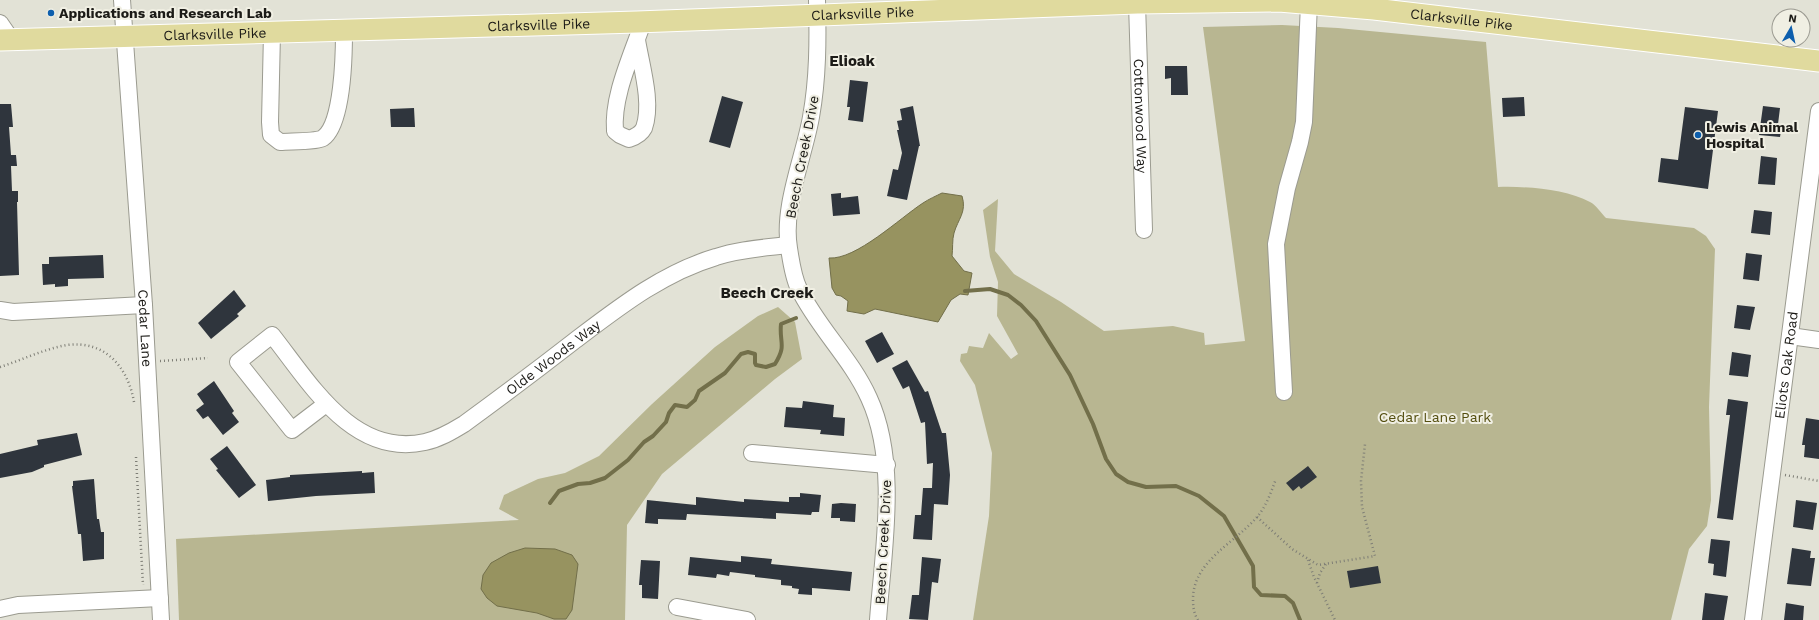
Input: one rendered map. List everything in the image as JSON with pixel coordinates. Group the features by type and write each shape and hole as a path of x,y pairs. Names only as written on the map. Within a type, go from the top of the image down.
{"main road":[{"name":"Clarksville Pike","path":"4,34 124,37 344,31 640,31 817,8 1137,3 1309,3 1374,8 1819,60"}],"street":[{"name":"Cedar Lane","path":"122,0 144,305 161,620"},
{"name":"Cottonwood Way","path":"1137,3 1144,230"},
{"path":"1284,392 1276,244 1287,188 1304,122 1309,3"},
{"name":"Beech Creek Drive","path":"817,8 815,91 791,202 788,223 788,245 798,287 808,305 845,357 870,399 879,428 886,464 887,492 878,620"},
{"path":"272,33 270,122 271,135 280,142 322,139 328,133 343,86 344,31"},
{"path":"640,31 647,98 643,128 637,136 629,139 620,135 615,130 614,119 617,101 640,31"},
{"name":"Eliots Oak Road","path":"1753,620 1771,472 1790,336 1815,182 1819,110"},
{"name":"Olde Woods Way","path":"326,404 292,430 238,362 272,335 326,404 348,425 366,435 385,442 407,445 426,442 444,436 464,424 647,288 670,275 716,257 740,250 788,245"},
{"path":"0,310 14,312 144,305"},
{"path":"1790,336 1819,340"},
{"name":"Beech Creek Drive","path":"752,453 886,464"},
{"path":"0,609 18,605 160,598"},
{"path":"677,607 747,620"}],"path":[{"path":"0,367 68,345 96,349 111,356 122,368 129,381 134,408"},
{"path":"158,361 208,358"},
{"path":"1257,517 1292,549 1318,565 1375,556 1362,507 1361,481 1365,444"},
{"path":"136,456 143,598"},
{"path":"1771,472 1819,481"},
{"path":"1198,620 1193,609 1193,591 1197,578 1217,553 1257,517 1276,479"},
{"path":"1308,559 1317,583 1335,620"},
{"path":"1317,583 1320,573 1327,564"}],"green space":[{"name":"Cedar Lane Park","path":"1282,25 1338,28 1486,42 1498,187 1545,189 1569,194 1592,203 1606,218 1694,228 1706,236 1715,249 1709,407 1711,500 1707,526 1689,549 1671,620 973,620 989,516 992,453 975,385 960,361 961,354 967,353 969,346 983,348 989,333 1011,359 1018,354 997,316 998,282 990,257 983,210 998,199 995,251 1014,274 1061,302 1104,331 1173,326 1204,333 1205,345 1245,341 1203,27"},
{"path":"778,307 795,322 802,359 775,379 662,474 627,525 625,620 179,620 176,539 519,520 499,509 504,495 538,479 565,473 599,456 652,404 715,347 758,316"}],"shaded area":[{"path":"942,193 962,196 963,211 954,233 952,256 964,271 972,273 968,295 960,294 951,300 938,322 875,309 864,314 847,311 848,301 841,296 836,295 832,288 829,258 840,257 865,245 923,203"},
{"path":"525,548 555,549 572,555 578,564 572,610 566,619 554,619 537,613 497,606 487,598 481,589 483,575 491,563 509,553"}],"building":[{"path":"1165,66 1187,66 1188,95 1171,95 1171,78 1165,79"},
{"path":"850,80 868,82 863,122 848,120 850,107 847,107"},
{"path":"722,96 743,102 730,148 709,142"},
{"path":"1524,97 1525,116 1503,117 1502,98"},
{"path":"0,104 11,104 13,127 9,127 11,155 16,155 17,166 11,166 12,191 18,191 19,275 0,276"},
{"path":"913,106 920,146 907,200 887,196 893,169 898,170 902,153 897,130 899,130 897,121 902,120 900,109"},
{"path":"1763,106 1780,108 1778,124 1782,125 1780,137 1759,135"},
{"name":"Lewis Animal Hospital","path":"1685,107 1718,111 1708,189 1658,182 1661,158 1678,160"},
{"path":"414,108 415,127 391,127 390,109"},
{"path":"1761,156 1777,158 1775,185 1758,184"},
{"path":"841,193 841,198 858,196 860,214 833,216 831,194"},
{"path":"1754,210 1772,212 1770,235 1751,233"},
{"path":"1746,253 1762,255 1759,281 1743,279"},
{"path":"103,255 104,278 68,279 68,286 55,287 55,284 43,285 42,264 49,264 49,257"},
{"path":"234,290 246,306 237,314 239,316 211,339 198,323"},
{"path":"1737,305 1755,307 1750,330 1734,328"},
{"path":"882,332 894,354 877,363 865,341"},
{"path":"1732,352 1751,355 1748,377 1729,375"},
{"path":"907,360 925,392 928,391 942,433 946,433 950,475 948,505 934,504 932,540 913,539 915,515 921,515 923,488 932,488 933,463 927,464 925,422 921,423 909,386 903,389 892,368"},
{"path":"214,381 234,411 232,413 239,422 223,435 208,416 203,419 196,410 204,404 197,394"},
{"path":"1728,399 1748,402 1733,520 1717,518 1730,415 1726,415"},
{"path":"803,401 834,405 833,417 845,418 844,436 820,434 821,430 784,427 786,407 802,408"},
{"path":"1806,418 1819,420 1819,459 1804,457 1805,445 1802,445"},
{"path":"77,433 82,455 44,465 44,467 32,472 0,478 0,454 38,445 37,440"},
{"path":"227,446 256,485 239,498 216,470 218,469 210,459"},
{"path":"1308,466 1317,477 1301,489 1299,486 1293,491 1286,483"},
{"path":"362,471 362,473 374,472 375,493 316,496 268,501 266,480 290,477 290,475"},
{"path":"94,479 97,519 99,519 101,532 104,532 104,559 83,561 81,534 78,534 72,486 73,481"},
{"path":"800,493 821,495 819,512 812,512 811,515 776,513 776,519 687,514 686,520 658,519 658,524 645,523 647,500 696,505 696,497 744,502 744,499 789,502 789,497 800,497"},
{"path":"1796,500 1817,503 1813,530 1793,527"},
{"path":"832,504 856,504 855,522 840,521 840,518 831,518"},
{"path":"1711,539 1730,541 1726,577 1713,575 1714,564 1708,563"},
{"path":"1792,548 1811,551 1810,558 1815,558 1811,586 1787,584"},
{"path":"741,556 772,559 771,564 852,572 850,591 812,588 812,595 798,594 799,589 792,588 792,586 781,585 781,580 755,577 755,575 730,572 729,576 717,574 716,578 688,575 690,557 741,562"},
{"path":"922,557 941,559 938,583 932,582 928,620 909,619 912,595 919,595"},
{"path":"641,560 660,561 658,599 642,598 642,585 639,585"},
{"path":"1378,566 1381,583 1350,588 1347,571"},
{"path":"1705,593 1728,596 1724,620 1702,620"},
{"path":"1786,603 1804,606 1803,620 1784,620"}],"waterway":[{"path":"965,291 990,289 1008,295 1021,305 1036,321 1070,375 1093,424 1106,459 1116,474 1128,482 1146,487 1176,486 1199,496 1224,516 1253,566 1254,587 1261,595 1285,596 1293,603 1300,620"},
{"path":"550,503 559,491 578,484 590,483 605,478 628,460 644,442 653,436 666,422 669,413 675,405 687,407 695,400 699,391 725,373 741,354 748,352 755,354 756,365 766,367 775,364 779,358 782,348 781,324 796,318"}],"place":[{"name":"Applications and Research Lab","path":"51,13"},
{"name":"Lewis Animal Hospital","path":"1698,135"}],"district":[{"name":"Elioak","path":"852,61"},
{"name":"Beech Creek","path":"767,293"}]}
